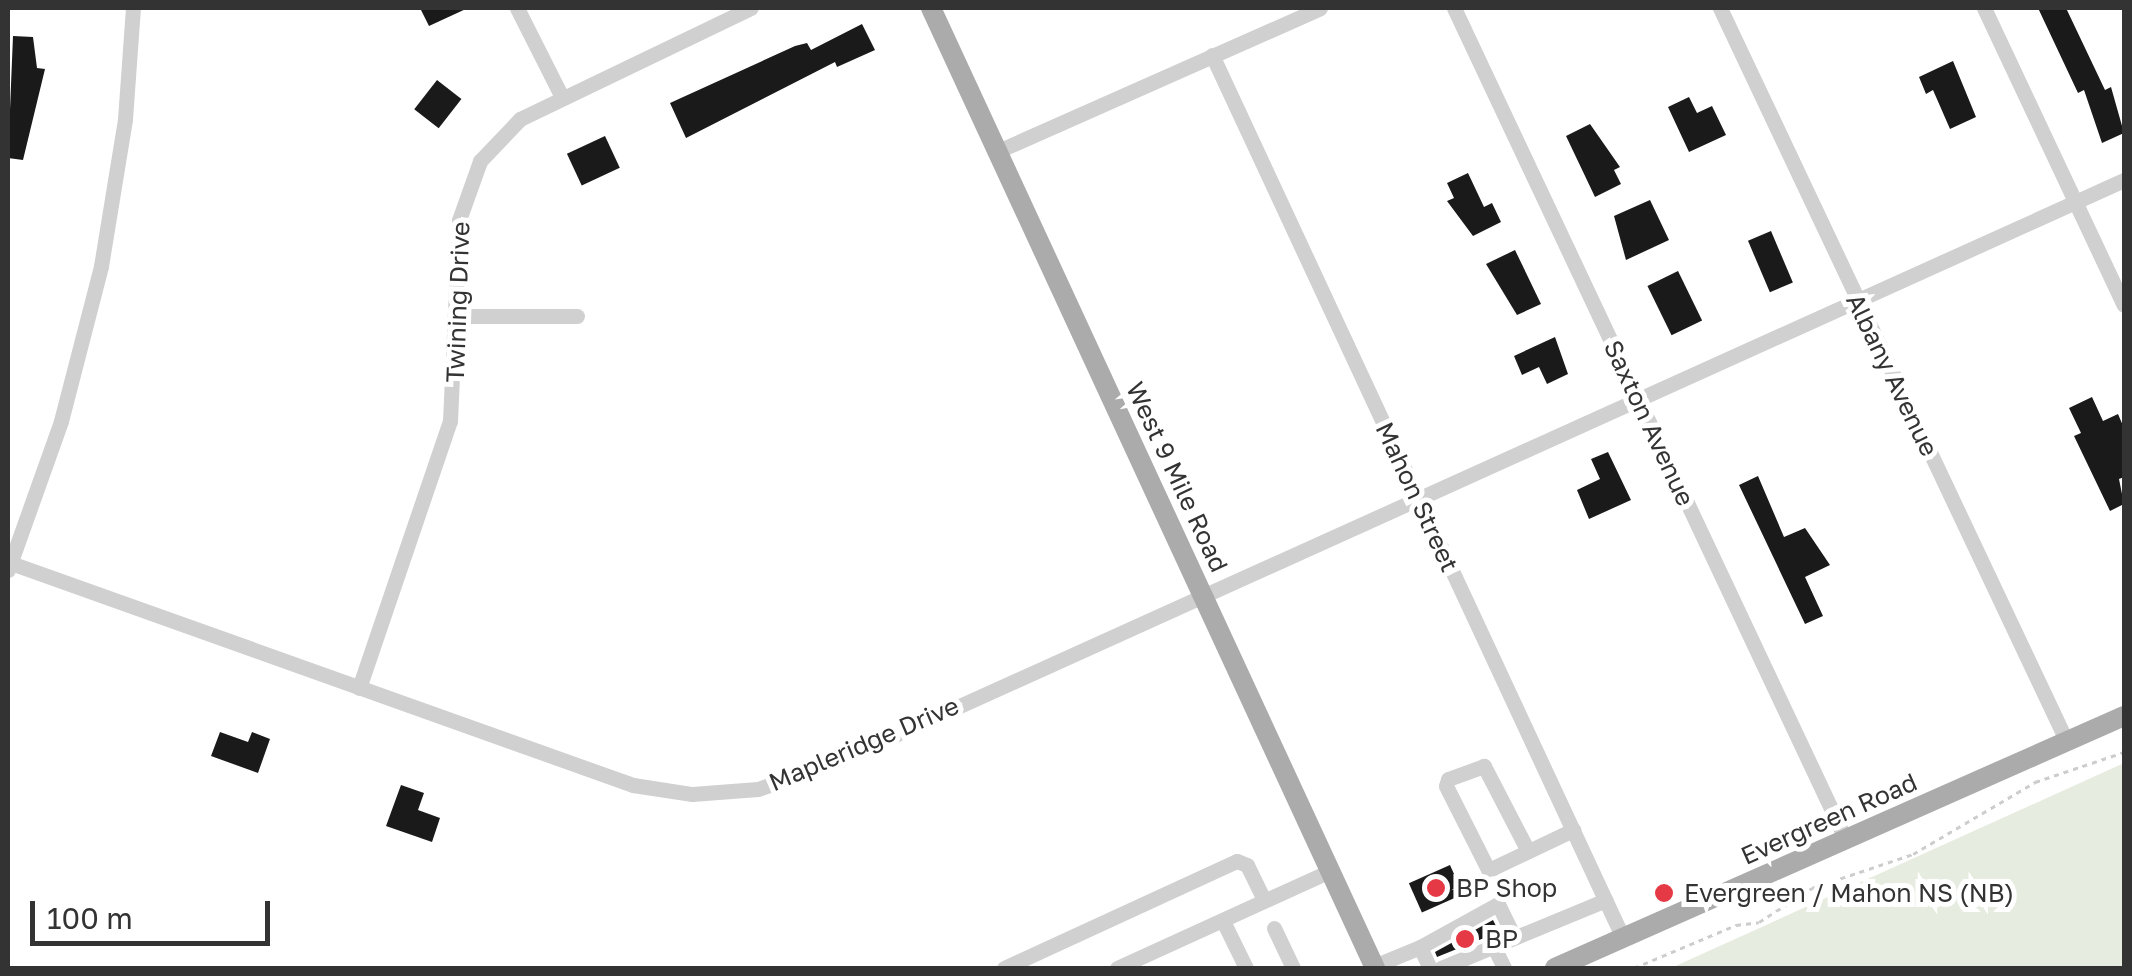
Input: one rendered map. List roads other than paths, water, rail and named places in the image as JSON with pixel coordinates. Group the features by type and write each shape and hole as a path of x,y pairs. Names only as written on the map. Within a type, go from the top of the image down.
{"main road":[{"name":"West 9 Mile Road","path":"930,8 1375,967"},
{"name":"Evergreen Road","path":"1555,968 2124,716"}],"street":[{"path":"9,565 61,421 101,266 123,134 133,8"},
{"path":"516,8 562,97"},
{"name":"Twining Drive","path":"359,688 450,421 458,316 459,220 473,172 508,128 562,97 751,8"},
{"path":"998,151 1320,8"},
{"name":"Saxton Avenue","path":"1454,8 1845,838"},
{"name":"Albany Avenue","path":"1720,8 2066,742"},
{"path":"1984,8 2124,305"},
{"name":"Mahon Street","path":"1212,56 1623,938"},
{"name":"Mapleridge Drive","path":"9,565 633,785 736,792 813,772 2124,180"},
{"path":"458,316 577,316"},
{"path":"1528,851 1484,766 1448,779 1446,786 1484,866 1528,851 1573,830"},
{"path":"1004,968 1237,861 1248,865 1264,900"},
{"path":"1118,968 1330,871"},
{"path":"1441,968 1606,900"},
{"path":"1375,967 1498,904 1514,936"},
{"path":"1223,921 1246,968"},
{"path":"1274,928 1293,968"},
{"path":"1493,945 1504,968"},
{"path":"1420,947 1430,968"}],"place":[{"name":"BP Shop","path":"1436,888"},
{"name":"Evergreen / Mahon NS (NB)","path":"1664,893"},
{"name":"BP","path":"1465,939"}]}
